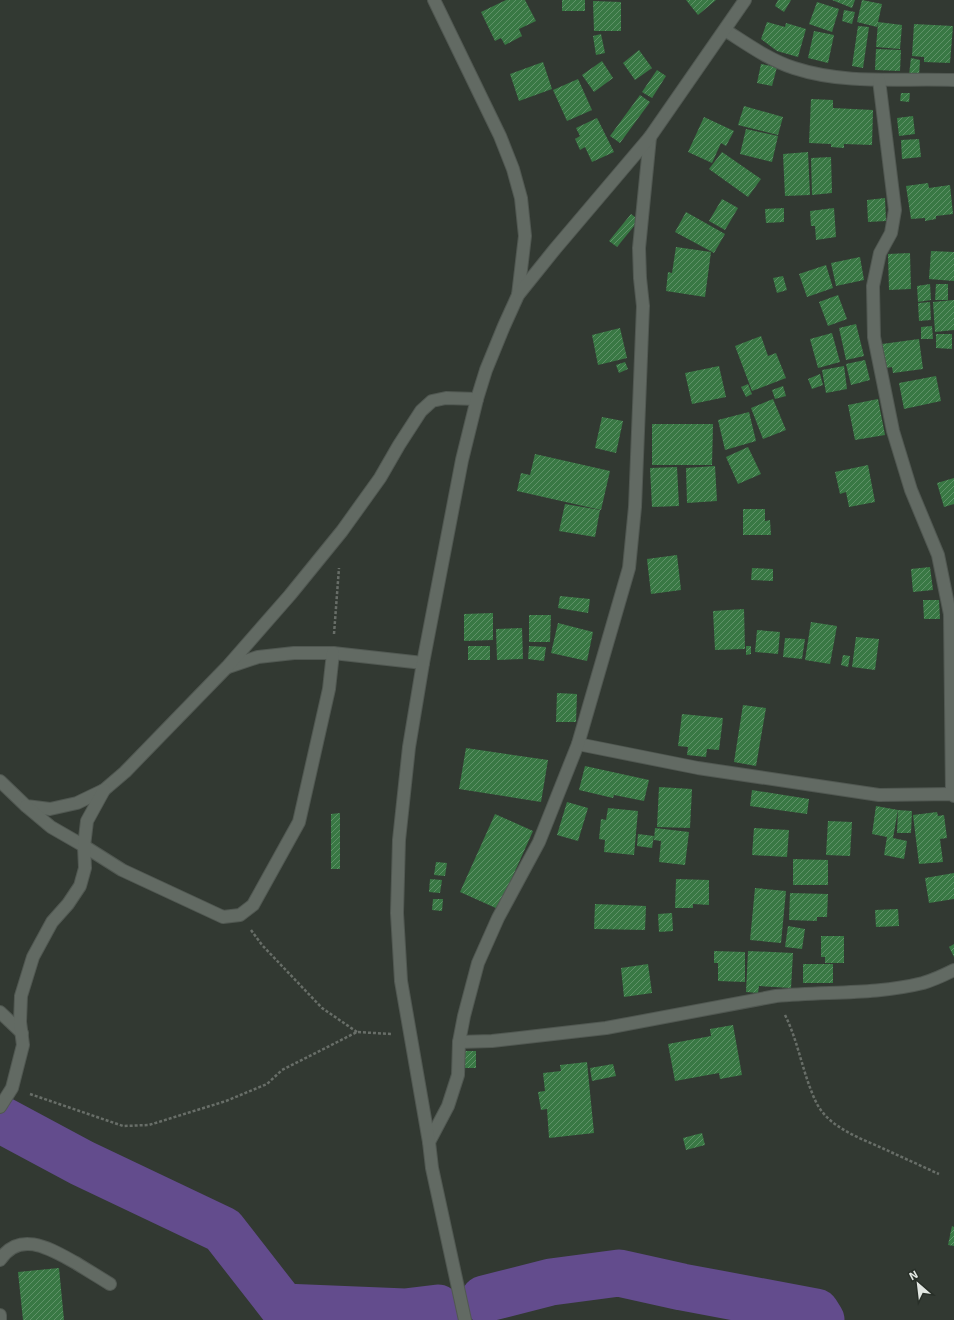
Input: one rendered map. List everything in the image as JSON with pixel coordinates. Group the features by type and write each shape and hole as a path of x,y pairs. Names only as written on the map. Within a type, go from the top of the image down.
{"street":[{"path":"434,0 500,136 513,169 521,198 525,236 518,296"},
{"path":"465,1320 432,1168 430,1142 401,980 397,913 399,840 409,747 423,663 462,460 477,399 489,362 518,296 555,249 650,138 745,0"},
{"path":"725,30 775,60 794,68 822,75 879,80 954,80"},
{"path":"578,744 698,768 872,794 953,795 950,614 938,555 911,490 893,431 874,337 873,286 880,253 891,233 895,210 879,80"},
{"path":"430,1142 448,1106 458,1075 459,1042 464,1016 478,963 498,918 540,842 578,744 629,568 635,507 643,306 640,278 640,248 650,138"},
{"path":"26,806 50,809 77,803 104,790 125,772 227,667 290,595 342,531 380,478 421,411 432,401 439,399 477,399"},
{"path":"227,667 258,656 294,653 333,653 423,663"},
{"path":"0,781 51,828 84,846 122,870 223,917 240,915 253,905 299,822 329,689 333,653"},
{"path":"0,1107 12,1088 23,1045 20,1022 21,996 33,957 52,922 68,904 80,886 85,868 84,846 87,821 104,790"},
{"path":"459,1042 492,1041 606,1028 776,996 804,993 859,992 892,989 924,983 954,970"},
{"path":"0,1012 22,1033"},
{"path":"0,1260 6,1251 18,1245 34,1244 50,1248 110,1284"}],"path":[{"path":"333,653 339,566"},
{"path":"240,915 262,945 322,1008 357,1032"},
{"path":"776,996 792,1028 809,1085 818,1105 828,1118 845,1131 939,1174"},
{"path":"12,1088 123,1126 149,1125 226,1101 267,1084 282,1070 357,1032 410,1035"}],"building":[{"path":"506,0 525,0 536,21 519,29 522,36 505,45 501,38 495,41 481,12"},
{"path":"562,0 585,0 585,11 562,11"},
{"path":"686,0 716,0 698,15"},
{"path":"778,0 791,0 784,12 775,6"},
{"path":"832,0 855,0 852,8"},
{"path":"862,0 882,4 878,22 902,25 900,49 876,47 878,23 877,27 857,22"},
{"path":"593,1 621,2 621,31 594,31"},
{"path":"817,2 839,9 832,32 809,24"},
{"path":"844,10 855,12 852,24 842,21"},
{"path":"767,22 785,27 786,23 806,29 798,57 777,51 761,39"},
{"path":"914,24 953,26 950,63 924,62 924,57 912,56"},
{"path":"858,26 869,27 863,68 852,66"},
{"path":"814,31 834,35 828,63 808,58"},
{"path":"601,34 605,53 596,55 593,36"},
{"path":"876,49 901,50 900,71 875,70"},
{"path":"639,50 652,68 635,80 623,63"},
{"path":"911,58 920,60 919,76 909,75"},
{"path":"602,61 613,78 594,92 582,75"},
{"path":"543,62 552,89 519,101 510,74"},
{"path":"761,64 777,67 772,86 757,83"},
{"path":"657,70 666,76 652,98 642,92"},
{"path":"578,79 592,110 567,121 553,90"},
{"path":"901,93 910,93 909,102 900,101"},
{"path":"640,95 650,102 620,143 610,136"},
{"path":"811,99 833,100 833,108 873,110 872,145 844,144 844,148 831,147 831,144 809,143"},
{"path":"744,106 783,117 778,135 738,125"},
{"path":"913,116 915,134 899,136 897,118"},
{"path":"704,117 734,131 726,146 721,143 712,163 688,152"},
{"path":"597,118 614,152 592,162 585,147 580,150 575,139 580,136 576,128"},
{"path":"746,129 778,136 772,162 740,154"},
{"path":"919,139 921,157 902,159 901,140"},
{"path":"722,152 761,179 748,197 709,169"},
{"path":"808,152 810,195 785,196 783,154"},
{"path":"831,157 832,193 812,195 811,158"},
{"path":"928,183 929,188 950,185 953,214 936,216 936,219 925,221 925,218 911,219 906,186"},
{"path":"885,198 886,221 868,222 867,200"},
{"path":"722,199 738,208 725,230 709,221"},
{"path":"784,208 784,222 766,223 765,209"},
{"path":"834,208 836,237 816,240 815,226 811,226 810,211"},
{"path":"686,212 725,234 714,253 675,232"},
{"path":"631,214 639,220 617,247 609,241"},
{"path":"676,247 711,252 705,297 666,291 668,272 672,273"},
{"path":"931,251 954,252 954,281 929,279"},
{"path":"910,253 911,289 889,290 888,254"},
{"path":"860,257 864,280 836,286 831,263"},
{"path":"826,265 833,288 807,297 799,274"},
{"path":"783,276 787,290 777,293 773,278"},
{"path":"930,284 931,300 918,302 917,286"},
{"path":"936,284 948,284 948,300 935,300"},
{"path":"838,295 847,319 828,326 819,302"},
{"path":"954,300 954,330 935,332 933,302"},
{"path":"930,302 931,320 919,321 918,303"},
{"path":"856,324 864,356 846,360 839,328"},
{"path":"932,326 933,339 921,339 921,327"},
{"path":"620,328 627,358 598,365 592,335"},
{"path":"832,333 840,362 818,368 810,339"},
{"path":"936,334 952,334 952,349 936,348"},
{"path":"761,336 768,356 776,353 786,378 752,391 735,346"},
{"path":"919,339 923,369 893,373 892,367 886,368 882,344"},
{"path":"865,360 870,380 851,385 846,364"},
{"path":"625,362 628,369 619,373 616,365"},
{"path":"719,366 726,397 692,404 685,373"},
{"path":"844,366 847,389 826,393 822,370"},
{"path":"820,374 823,385 812,389 808,379"},
{"path":"936,376 941,401 904,409 899,383"},
{"path":"748,384 752,394 746,397 741,387"},
{"path":"783,386 786,396 775,399 772,390"},
{"path":"773,399 786,430 763,439 751,408"},
{"path":"878,399 885,435 855,440 848,405"},
{"path":"749,412 756,441 725,450 718,420"},
{"path":"602,417 623,421 616,453 595,448"},
{"path":"652,424 713,424 712,465 652,465"},
{"path":"748,447 761,474 738,484 726,457"},
{"path":"535,454 610,471 601,510 517,491 521,473 530,475"},
{"path":"868,465 875,502 849,507 846,492 840,494 835,472"},
{"path":"715,466 717,501 687,503 686,468"},
{"path":"677,467 679,506 652,507 650,468"},
{"path":"954,478 954,504 944,507 937,483"},
{"path":"565,504 600,510 595,537 559,531"},
{"path":"743,509 765,509 765,521 770,520 771,535 743,535"},
{"path":"677,555 681,590 651,594 647,559"},
{"path":"930,567 933,590 913,592 911,569"},
{"path":"752,568 773,569 773,581 751,580"},
{"path":"560,596 590,599 588,613 558,608"},
{"path":"923,600 939,600 940,619 924,619"},
{"path":"744,609 745,649 715,650 713,611"},
{"path":"493,613 493,640 464,641 464,614"},
{"path":"529,615 551,615 550,642 529,642"},
{"path":"811,622 837,626 830,664 805,660"},
{"path":"558,623 593,632 587,661 551,653"},
{"path":"522,628 523,659 497,660 496,629"},
{"path":"757,630 780,632 778,654 755,652"},
{"path":"856,637 879,639 875,670 852,667"},
{"path":"785,638 805,639 802,659 783,657"},
{"path":"468,646 490,646 490,660 468,660"},
{"path":"529,646 546,647 544,661 528,659"},
{"path":"746,646 751,646 751,654 746,655"},
{"path":"843,655 850,656 848,667 841,665"},
{"path":"557,693 577,694 576,722 556,722"},
{"path":"743,705 766,708 756,766 734,762"},
{"path":"682,714 723,718 719,750 707,749 706,757 687,755 688,747 678,746"},
{"path":"466,748 548,760 541,802 459,789"},
{"path":"585,766 649,780 644,801 614,795 613,798 579,790"},
{"path":"659,787 692,789 690,828 657,827"},
{"path":"752,790 809,799 807,814 750,806"},
{"path":"567,802 588,808 578,841 557,835"},
{"path":"876,806 898,810 893,838 907,841 904,859 884,855 887,837 872,834"},
{"path":"608,808 638,811 634,855 604,852 605,840 599,839 601,819 606,820"},
{"path":"898,810 912,811 911,833 897,833"},
{"path":"937,812 938,816 944,815 947,838 940,839 943,862 919,864 913,815"},
{"path":"340,813 340,869 331,869 331,814"},
{"path":"495,814 533,831 498,909 460,892"},
{"path":"828,821 852,822 850,856 826,855"},
{"path":"655,828 689,832 685,865 659,862 661,841 654,840"},
{"path":"754,828 789,830 787,857 752,855"},
{"path":"638,834 654,836 652,848 637,846"},
{"path":"793,859 828,860 828,885 793,885"},
{"path":"436,862 447,863 445,876 434,875"},
{"path":"954,873 954,899 929,903 925,878"},
{"path":"430,879 442,880 440,893 429,892"},
{"path":"676,879 709,880 709,905 693,904 693,908 675,908"},
{"path":"755,888 786,891 781,943 750,940"},
{"path":"790,893 828,894 827,917 817,917 817,921 789,920"},
{"path":"433,899 443,899 442,911 432,910"},
{"path":"595,904 646,906 645,930 594,929"},
{"path":"898,909 899,926 876,927 875,910"},
{"path":"672,913 673,931 659,932 658,914"},
{"path":"788,926 805,929 802,949 785,947"},
{"path":"821,936 844,936 844,963 825,963 825,957 821,957"},
{"path":"954,944 954,957 949,947"},
{"path":"714,951 745,952 745,982 718,981 718,963 714,963"},
{"path":"748,951 793,953 791,988 759,986 758,993 746,992"},
{"path":"648,964 652,993 624,997 621,968"},
{"path":"803,964 833,964 833,983 803,983"},
{"path":"733,1025 742,1075 720,1079 719,1073 675,1081 668,1044 711,1036 710,1029"},
{"path":"464,1051 476,1051 476,1068 464,1068"},
{"path":"587,1062 594,1133 549,1138 547,1109 541,1110 538,1092 545,1091 543,1073 561,1071 560,1065"},
{"path":"613,1064 616,1076 592,1081 590,1068"},
{"path":"702,1133 705,1145 686,1150 683,1138"},
{"path":"952,1226 954,1227 954,1246 948,1245"},
{"path":"59,1268 64,1320 23,1320 18,1272"}],"waterway":[{"path":"0,1119 82,1163 223,1230 283,1307 405,1312 438,1308"},
{"path":"484,1299 551,1282 619,1273 682,1287 816,1312 821,1320"}]}
